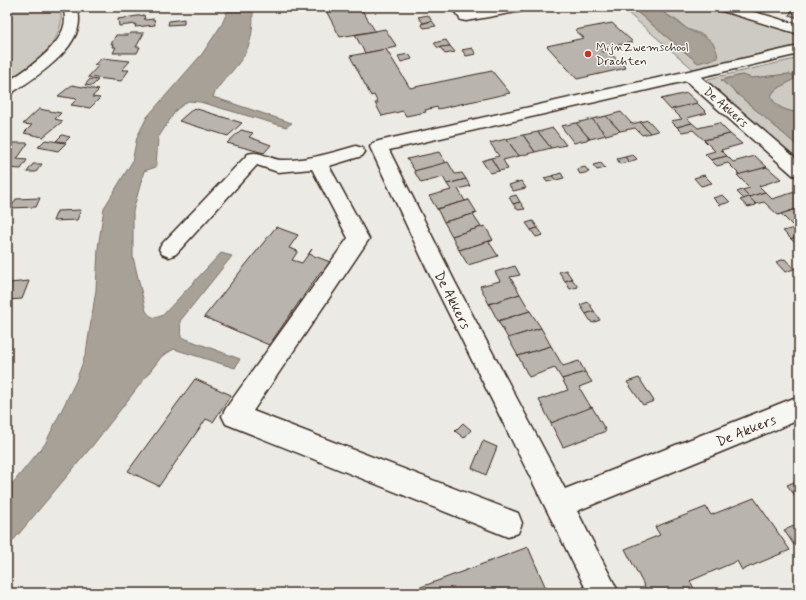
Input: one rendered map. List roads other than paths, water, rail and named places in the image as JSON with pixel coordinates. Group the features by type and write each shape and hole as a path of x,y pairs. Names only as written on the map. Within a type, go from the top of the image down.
{"street":[{"path":"7,89 46,61 62,45 71,27 73,14 70,7"},
{"path":"458,7 466,17 522,7"},
{"path":"724,7 799,30"},
{"name":"De Akkers","path":"799,50 379,146 445,284 559,505 799,408"},
{"name":"De Akkers","path":"690,76 799,171"},
{"path":"169,249 254,158 278,166 318,163 356,152"},
{"path":"318,163 359,239 235,416 508,523"},
{"path":"559,505 604,593"}],"place":[{"name":"MijnZwemschool Drachten","path":"588,54"}]}
